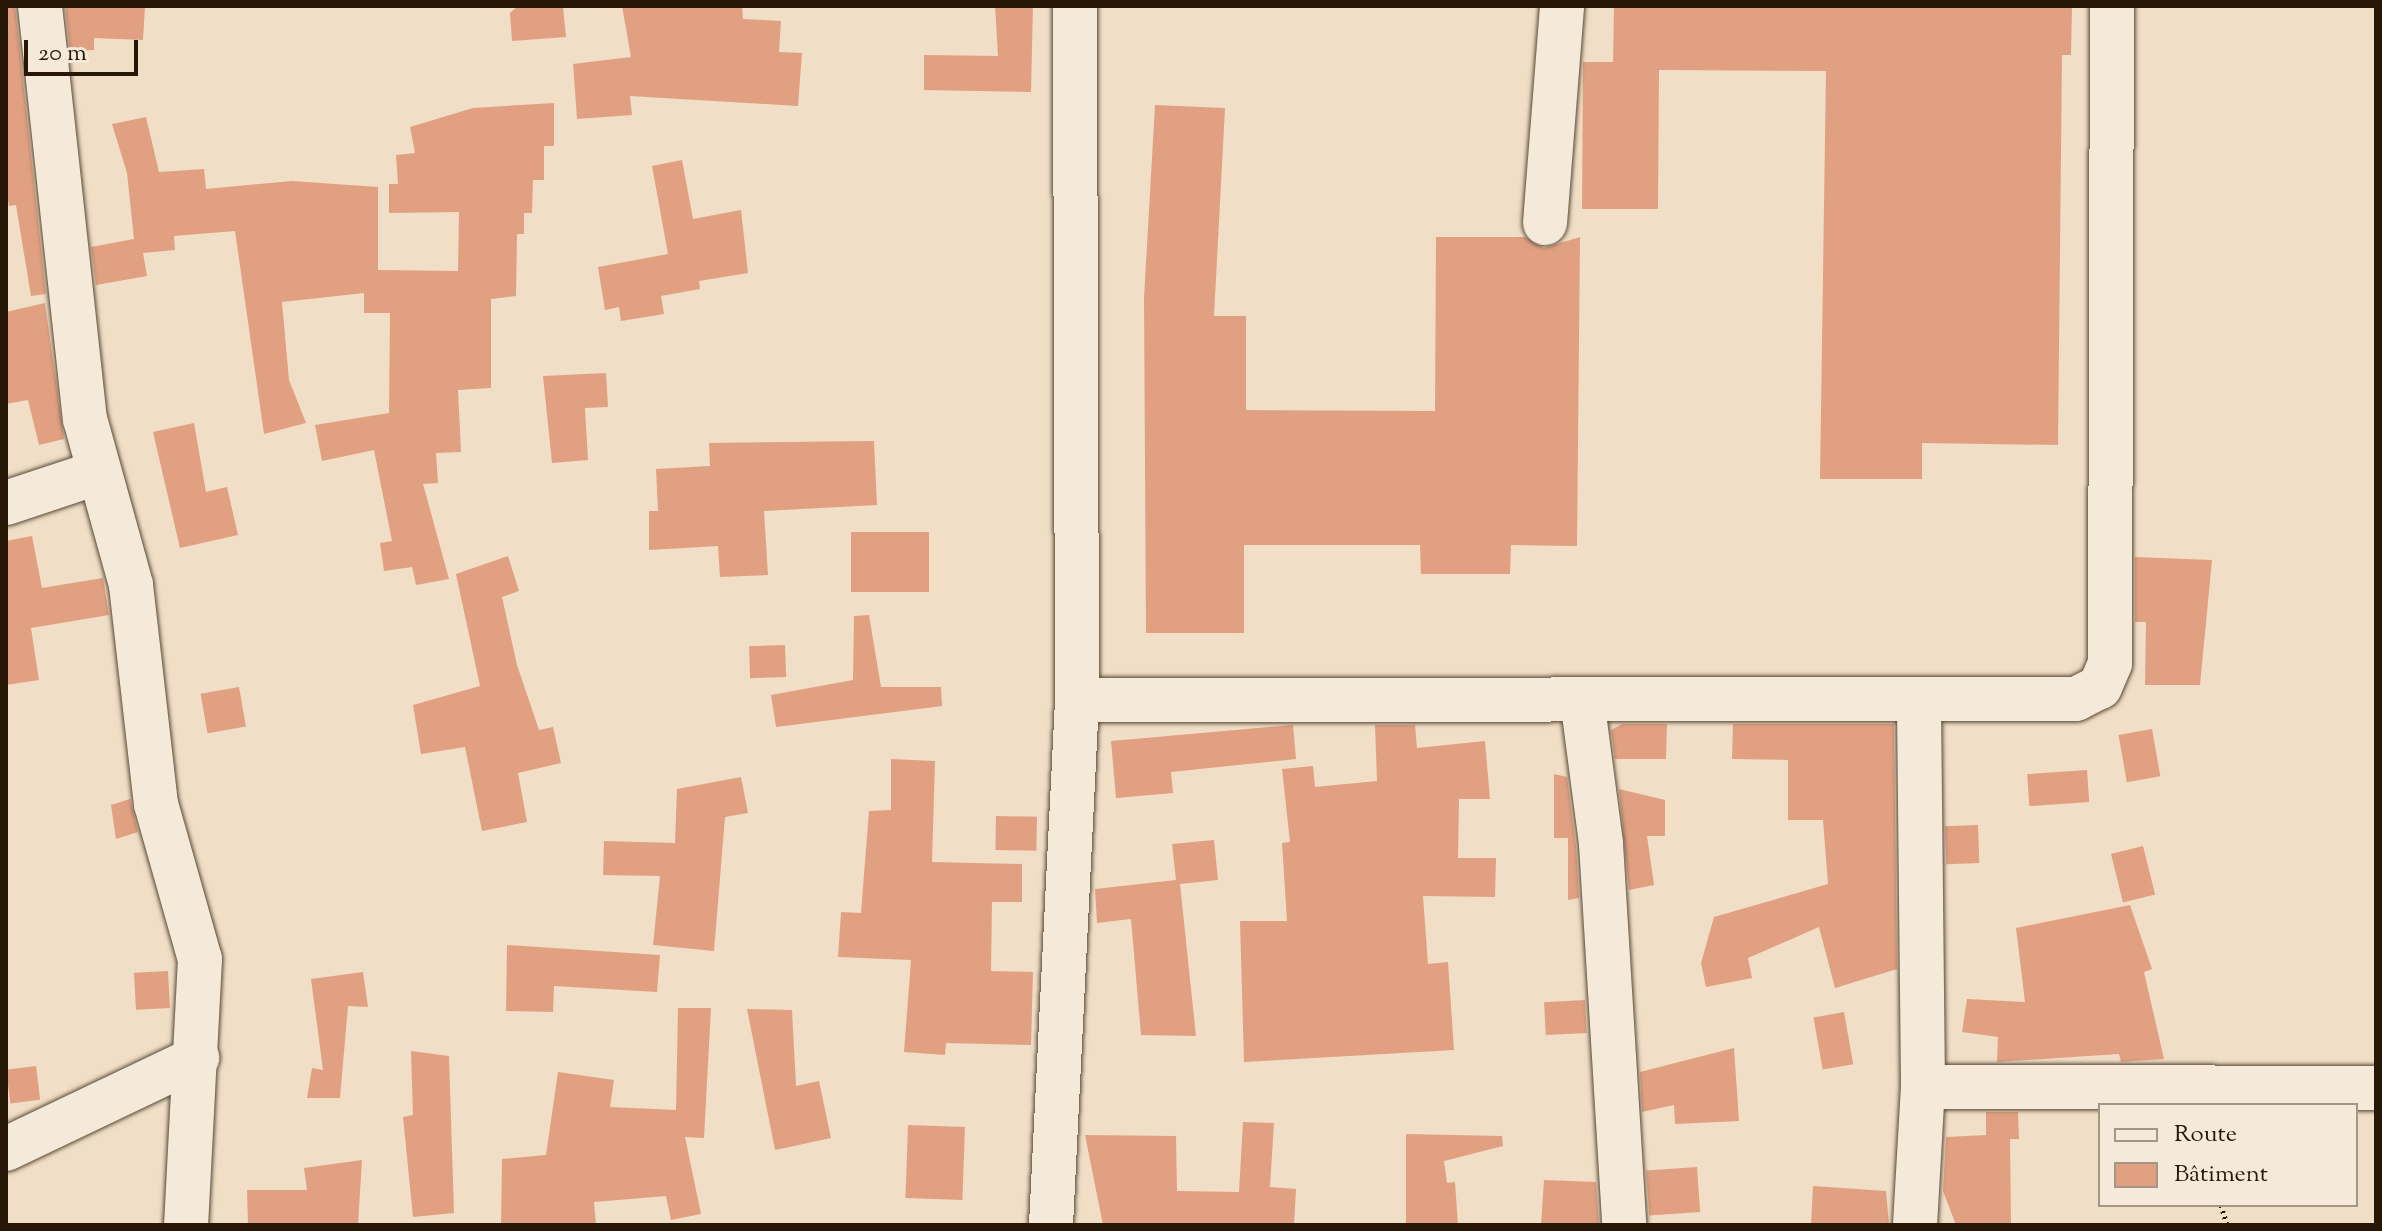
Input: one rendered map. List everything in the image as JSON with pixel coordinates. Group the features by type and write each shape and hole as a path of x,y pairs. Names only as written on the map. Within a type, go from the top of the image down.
{"street":[{"path":"40,6 85,419 131,585 156,804 200,959 186,1225"},
{"path":"1051,1225 1077,700 1075,6"},
{"path":"1545,223 1562,6"},
{"path":"1077,700 2076,699 2100,687 2110,663 2112,6"},
{"path":"6,503 99,472"},
{"path":"1582,699 1601,844 1624,1225"},
{"path":"1915,1225 1923,1087 1919,699"},
{"path":"6,1149 197,1058"},
{"path":"1923,1087 2376,1088"}],"building":[{"path":"6,6 15,6 46,294 31,296 16,205 9,206 6,188"},
{"path":"65,6 145,6 143,40 94,38 94,50 70,51"},
{"path":"518,6 563,7 566,37 512,41 510,13"},
{"path":"622,6 742,6 743,19 781,21 779,52 802,53 798,106 630,96 632,115 577,119 573,64 631,57"},
{"path":"995,6 1033,6 1031,92 924,90 924,55 998,56"},
{"path":"1614,6 2072,6 2071,55 2062,55 2058,445 1922,443 1922,479 1820,479 1826,71 1659,70 1658,209 1582,209 1583,62 1613,62"},
{"path":"554,103 554,146 544,146 544,180 533,180 532,213 524,213 524,234 517,234 516,296 491,299 491,388 458,390 461,452 436,453 438,483 423,484 449,579 416,585 412,567 384,571 380,543 392,541 374,450 322,461 315,425 389,413 390,313 364,313 364,293 282,302 289,380 306,423 264,434 235,231 174,236 175,250 143,253 147,276 96,285 91,247 134,239 127,173 112,124 146,117 159,172 204,169 206,189 292,181 378,187 378,270 458,271 459,212 389,213 389,184 398,184 396,155 415,153 410,127 473,108"},
{"path":"1155,105 1225,108 1214,316 1246,316 1246,410 1435,411 1436,237 1525,237 1544,248 1580,237 1577,546 1511,545 1510,574 1421,574 1420,545 1244,545 1244,633 1146,633 1144,298"},
{"path":"682,160 693,219 741,210 748,273 699,281 700,289 661,296 664,314 621,321 619,307 605,310 598,267 668,254 652,166"},
{"path":"45,303 64,439 39,445 28,400 6,404 6,312"},
{"path":"606,373 608,407 585,408 588,460 552,463 543,376"},
{"path":"194,423 206,492 227,487 238,535 180,548 153,432"},
{"path":"874,441 877,505 764,511 768,575 720,577 718,546 649,550 649,511 658,511 656,469 710,466 709,443"},
{"path":"851,532 929,532 929,592 851,592"},
{"path":"32,536 42,588 103,578 109,615 31,628 39,680 6,685 6,541"},
{"path":"508,556 519,591 502,597 517,665 539,730 553,727 561,763 518,773 527,822 482,831 465,747 421,754 413,705 480,686 456,574"},
{"path":"2135,557 2212,560 2200,685 2145,685 2146,622 2135,622"},
{"path":"869,615 881,687 941,687 942,706 776,727 771,695 853,680 854,616"},
{"path":"785,645 786,677 750,678 749,646"},
{"path":"239,687 246,726 208,733 201,694"},
{"path":"1622,724 1667,724 1666,759 1615,759 1611,730"},
{"path":"1733,724 1894,724 1897,969 1835,988 1819,927 1748,958 1752,978 1706,987 1701,963 1714,917 1828,884 1823,820 1788,820 1788,760 1732,759"},
{"path":"1293,725 1296,759 1171,772 1173,793 1116,798 1111,741"},
{"path":"1375,725 1415,725 1417,748 1485,741 1490,799 1459,799 1458,858 1496,858 1495,897 1423,896 1428,964 1448,962 1454,1050 1244,1062 1240,921 1287,921 1282,843 1290,842 1282,769 1313,766 1315,787 1377,781"},
{"path":"2152,729 2160,776 2127,782 2119,735"},
{"path":"891,759 935,761 932,862 1022,864 1022,902 992,902 991,971 1033,972 1031,1045 946,1043 945,1055 904,1052 911,960 838,957 841,912 861,913 869,811 891,810"},
{"path":"2087,770 2089,802 2029,806 2027,774"},
{"path":"1554,774 1567,777 1576,846 1579,898 1568,900 1568,838 1554,838"},
{"path":"741,777 748,813 725,817 714,951 653,945 660,876 603,875 604,841 675,843 677,789"},
{"path":"1619,789 1665,800 1665,836 1647,836 1654,885 1629,890"},
{"path":"130,799 138,832 116,839 111,805"},
{"path":"996,816 1037,817 1036,851 995,850"},
{"path":"1978,825 1979,863 1946,864 1945,826"},
{"path":"1214,840 1218,880 1180,884 1196,1036 1141,1035 1131,919 1097,923 1095,889 1176,880 1172,844"},
{"path":"2143,846 2155,895 2123,902 2111,854"},
{"path":"2130,905 2152,969 2144,972 2164,1059 2121,1062 2119,1054 1997,1062 1998,1037 1962,1032 1967,999 2025,1002 2016,928"},
{"path":"507,945 660,955 657,992 554,986 553,1012 506,1011"},
{"path":"168,971 170,1008 136,1010 134,973"},
{"path":"363,972 368,1007 348,1006 340,1098 307,1098 312,1068 323,1070 311,979"},
{"path":"1585,1000 1587,1033 1546,1035 1544,1002"},
{"path":"678,1008 711,1008 704,1138 685,1137 701,1214 671,1220 666,1196 594,1202 596,1225 501,1225 502,1159 546,1155 558,1072 614,1080 610,1107 676,1110"},
{"path":"747,1009 792,1010 796,1086 819,1081 831,1138 775,1150"},
{"path":"1844,1012 1853,1064 1823,1070 1813,1017"},
{"path":"1734,1048 1739,1121 1675,1124 1674,1105 1642,1112 1640,1072"},
{"path":"411,1051 449,1056 454,1213 413,1217 403,1117 413,1115"},
{"path":"36,1066 40,1100 10,1103 6,1070"},
{"path":"1986,1112 2018,1112 2019,1139 2010,1139 2011,1225 1956,1225 1943,1191 1946,1137 1986,1135"},
{"path":"1243,1122 1274,1123 1270,1187 1296,1189 1294,1225 1103,1225 1085,1135 1176,1136 1177,1191 1239,1192"},
{"path":"908,1125 965,1127 962,1200 905,1198"},
{"path":"1406,1134 1502,1136 1503,1146 1444,1161 1447,1183 1455,1182 1458,1225 1406,1225"},
{"path":"362,1160 358,1225 248,1225 247,1190 307,1190 304,1168"},
{"path":"1697,1167 1700,1212 1649,1215 1646,1171"},
{"path":"1544,1180 1596,1182 1599,1225 1541,1225"},
{"path":"1813,1186 1886,1191 1889,1225 1811,1225"}]}
